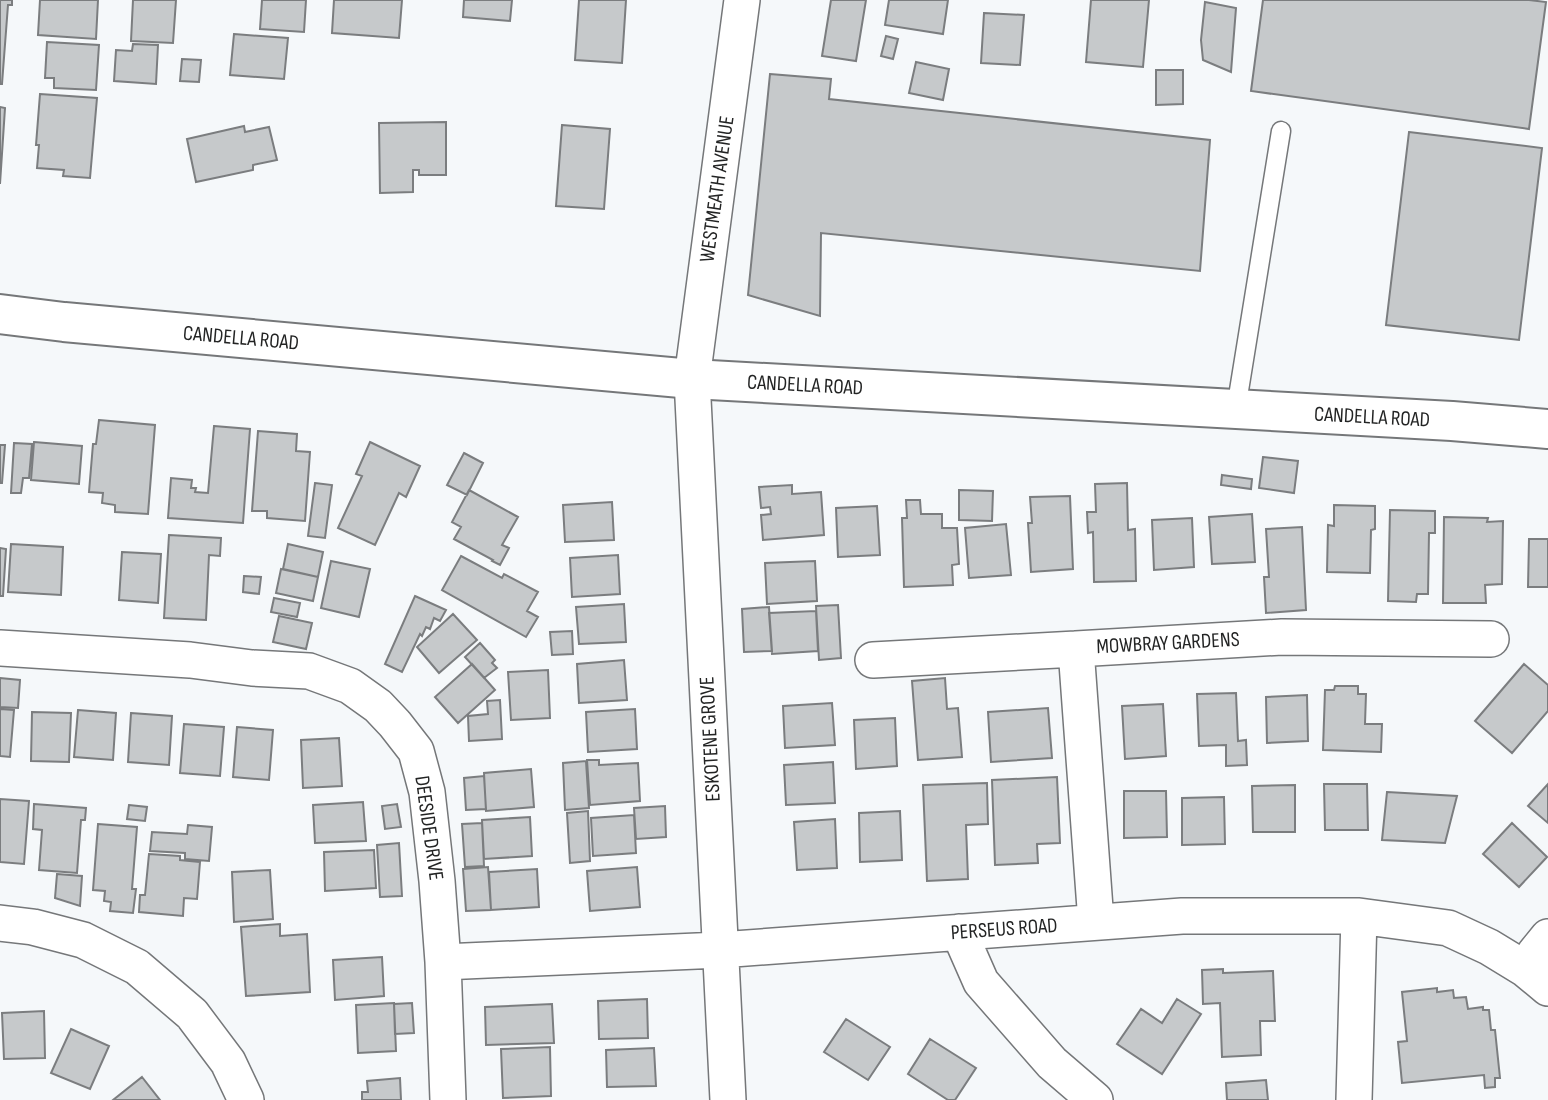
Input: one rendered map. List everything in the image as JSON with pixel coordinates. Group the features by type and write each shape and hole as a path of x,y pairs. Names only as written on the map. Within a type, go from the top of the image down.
{"street":[{"name":"WESTMEATH AVENUE","path":"692,379 742,0"},
{"name":"CANDELLA ROAD","path":"0,314 692,379 1452,421 1548,429"},
{"name":"CANDELLA ROAD","path":"0,324 64,322"},
{"name":"ESKOTENE GROVE","path":"692,379 728,1100"},
{"name":"MOWBRAY GARDENS","path":"1096,922 1076,649 1282,636 1492,639"},
{"name":"DEESIDE DRIVE","path":"0,648 190,660 252,668 309,671 350,686 378,706 416,751 427,792 443,962 447,1100"},
{"path":"873,660 1076,649"},
{"name":"PERSEUS ROAD","path":"443,962 720,950 1182,916 1359,916 1448,928 1489,947 1536,979"},
{"path":"1354,1100 1359,916"},
{"path":"0,923 33,927 83,940 137,967 192,1014 228,1062 246,1100"},
{"path":"959,932 981,982 1052,1063 1094,1100"},
{"path":"1536,979 1535,953 1548,937"}],"lane":[{"path":"1237,409 1281,131"}],"building":[{"path":"0,0 12,0 12,5 8,5 2,84 0,84"},
{"path":"40,0 98,0 96,39 38,35"},
{"path":"133,0 176,0 173,43 131,41"},
{"path":"262,0 306,0 304,32 260,29"},
{"path":"334,0 402,0 399,38 332,33"},
{"path":"464,0 512,0 510,21 463,17"},
{"path":"579,0 626,0 622,63 575,60"},
{"path":"831,0 866,0 856,61 822,56"},
{"path":"889,0 948,0 943,34 885,25"},
{"path":"1091,0 1149,0 1143,67 1086,62"},
{"path":"1263,0 1546,2 1529,129 1251,91"},
{"path":"1205,2 1236,8 1231,72 1203,60 1201,40"},
{"path":"984,13 1024,15 1020,65 981,63"},
{"path":"234,34 288,38 284,79 230,75"},
{"path":"886,36 898,39 893,59 881,56"},
{"path":"47,42 99,45 96,90 54,88 54,78 45,78"},
{"path":"133,44 158,45 156,84 114,81 116,50 132,51"},
{"path":"182,59 201,60 199,82 180,81"},
{"path":"916,62 949,69 943,100 909,93"},
{"path":"1156,70 1183,70 1183,104 1156,105"},
{"path":"770,74 831,79 829,99 1210,140 1200,271 821,233 820,316 748,295"},
{"path":"40,94 97,98 90,178 63,176 64,170 37,168"},
{"path":"0,107 5,108 0,184"},
{"path":"446,122 446,175 419,175 419,170 413,170 413,192 380,193 379,123"},
{"path":"562,125 610,129 604,209 556,206"},
{"path":"244,126 245,132 269,127 277,160 253,165 253,170 196,182 187,139"},
{"path":"1409,132 1542,148 1519,340 1386,325"},
{"path":"99,420 155,425 148,514 115,512 115,505 102,503 103,493 89,492 93,444 96,444"},
{"path":"214,426 250,429 243,523 168,518 171,478 192,480 191,488 196,488 195,492 208,493"},
{"path":"258,431 297,434 296,451 310,452 305,521 267,518 267,511 252,511"},
{"path":"34,442 82,446 79,484 31,480"},
{"path":"370,442 420,466 406,497 399,493 375,545 338,528 362,476 356,474"},
{"path":"14,443 32,444 29,478 23,478 21,493 11,493"},
{"path":"0,445 5,445 2,483 0,483"},
{"path":"464,453 483,463 467,495 447,485"},
{"path":"1263,457 1298,461 1294,493 1259,488"},
{"path":"1222,475 1252,479 1251,489 1221,485"},
{"path":"315,483 332,485 325,538 308,536"},
{"path":"1127,483 1128,530 1135,529 1136,581 1094,582 1093,532 1088,533 1087,512 1096,512 1095,484"},
{"path":"792,485 792,494 821,492 824,535 763,540 761,515 771,514 770,507 761,508 759,487"},
{"path":"469,490 518,517 502,545 509,548 500,565 454,539 461,527 452,522"},
{"path":"959,490 993,491 992,521 959,520"},
{"path":"1070,496 1073,569 1031,572 1028,523 1032,523 1030,497"},
{"path":"906,500 920,500 921,514 942,514 942,528 957,528 959,564 952,565 953,585 904,587 902,518 907,518"},
{"path":"612,502 614,540 565,542 563,505"},
{"path":"1334,505 1375,506 1375,529 1371,530 1370,573 1327,572 1328,525 1334,526"},
{"path":"877,506 880,555 838,557 836,508"},
{"path":"1390,510 1435,511 1435,533 1429,533 1428,594 1417,594 1416,602 1388,601"},
{"path":"1252,514 1255,562 1212,564 1209,517"},
{"path":"1444,517 1503,521 1502,584 1485,585 1486,603 1443,603"},
{"path":"1192,518 1194,567 1154,570 1152,520"},
{"path":"1006,524 1011,575 969,578 965,528"},
{"path":"1302,527 1306,610 1266,613 1264,577 1269,577 1266,529"},
{"path":"169,535 221,538 220,556 209,555 206,620 164,618"},
{"path":"1529,539 1548,539 1548,587 1528,587"},
{"path":"11,544 63,547 61,595 8,592"},
{"path":"288,544 323,552 318,577 283,569"},
{"path":"0,548 6,549 3,596 0,596"},
{"path":"122,552 161,554 158,603 119,600"},
{"path":"618,555 620,594 572,597 570,558"},
{"path":"461,556 502,578 504,574 538,592 527,611 538,617 526,637 442,590"},
{"path":"331,561 370,569 359,617 321,608"},
{"path":"815,561 817,601 767,604 765,563"},
{"path":"281,569 318,577 313,601 276,593"},
{"path":"244,576 261,577 259,594 243,592"},
{"path":"415,596 446,610 440,621 434,618 430,629 426,627 422,636 420,634 402,672 385,664"},
{"path":"274,598 300,603 297,617 271,612"},
{"path":"624,604 626,642 579,644 576,607"},
{"path":"838,605 841,658 819,660 816,606"},
{"path":"769,607 772,651 744,652 742,609"},
{"path":"816,611 818,651 772,654 769,613"},
{"path":"453,614 477,640 439,673 417,647"},
{"path":"279,616 312,623 306,649 273,642"},
{"path":"572,631 573,654 552,655 550,632"},
{"path":"480,643 495,660 492,663 497,668 484,678 465,657"},
{"path":"624,660 627,700 579,703 577,664"},
{"path":"472,664 495,690 458,723 435,697"},
{"path":"1524,664 1548,685 1548,711 1512,753 1475,721"},
{"path":"548,670 550,718 511,720 508,672"},
{"path":"0,678 20,680 18,708 0,707"},
{"path":"945,678 947,709 958,708 962,757 918,760 912,681"},
{"path":"1335,686 1358,686 1358,694 1366,694 1365,724 1382,724 1381,752 1323,750 1325,690 1334,690"},
{"path":"1236,693 1238,741 1246,740 1247,765 1226,766 1226,745 1199,746 1197,694"},
{"path":"1307,695 1308,741 1267,743 1266,697"},
{"path":"500,700 502,739 469,741 468,716 488,714 487,701"},
{"path":"832,703 835,745 785,748 783,706"},
{"path":"1163,704 1166,756 1125,759 1122,706"},
{"path":"1048,708 1052,758 991,762 988,712"},
{"path":"0,709 14,710 10,757 0,756"},
{"path":"635,709 637,749 588,752 586,712"},
{"path":"78,710 116,713 113,760 74,757"},
{"path":"32,712 71,713 69,762 31,761"},
{"path":"131,713 172,716 169,765 128,762"},
{"path":"895,718 897,766 856,769 854,720"},
{"path":"184,724 224,727 220,776 180,773"},
{"path":"237,727 273,730 269,780 233,777"},
{"path":"339,738 342,786 303,788 301,740"},
{"path":"587,760 599,760 599,765 638,763 640,801 590,805"},
{"path":"586,761 589,808 565,810 563,763"},
{"path":"833,762 835,803 786,805 784,765"},
{"path":"531,769 534,807 486,811 484,773"},
{"path":"484,776 486,809 466,810 464,778"},
{"path":"1057,777 1060,843 1037,844 1038,863 995,865 992,780"},
{"path":"987,783 988,824 966,825 968,879 927,881 923,785"},
{"path":"1324,784 1367,784 1368,830 1325,830"},
{"path":"1548,784 1548,823 1528,806"},
{"path":"1295,785 1295,832 1253,832 1252,786"},
{"path":"1124,791 1166,791 1167,837 1124,838"},
{"path":"1387,792 1457,796 1445,843 1382,840"},
{"path":"1224,797 1225,844 1182,845 1182,798"},
{"path":"0,799 29,801 24,864 0,862"},
{"path":"363,802 366,841 315,843 313,805"},
{"path":"34,804 86,808 85,820 81,820 77,873 39,870 42,830 33,829"},
{"path":"397,804 401,827 385,829 382,806"},
{"path":"129,805 147,807 145,821 127,819"},
{"path":"665,806 666,837 636,839 634,808"},
{"path":"588,811 590,861 570,863 567,813"},
{"path":"900,811 902,860 860,862 859,813"},
{"path":"634,815 636,853 593,856 591,818"},
{"path":"530,817 532,856 484,859 482,820"},
{"path":"835,819 837,868 797,870 794,822"},
{"path":"482,823 484,866 465,867 462,824"},
{"path":"1512,823 1547,857 1519,887 1483,854"},
{"path":"98,824 137,827 132,889 136,889 133,913 110,911 111,902 104,901 105,891 93,890"},
{"path":"188,825 212,827 209,861 185,859 185,853 150,851 152,832 187,834"},
{"path":"399,843 402,896 380,897 377,845"},
{"path":"374,850 376,888 325,891 324,852"},
{"path":"149,854 180,856 180,860 200,862 197,899 184,898 183,916 139,912 140,895 145,895"},
{"path":"488,867 491,910 466,911 463,869"},
{"path":"637,867 640,907 590,911 587,871"},
{"path":"537,869 539,907 491,910 489,872"},
{"path":"270,870 273,919 234,922 232,872"},
{"path":"57,874 82,876 80,906 55,898"},
{"path":"280,924 280,936 307,934 310,992 246,996 241,927"},
{"path":"382,957 384,996 335,1000 333,960"},
{"path":"1223,969 1223,973 1273,971 1275,1021 1260,1021 1261,1055 1222,1057 1220,1003 1203,1004 1202,970"},
{"path":"1437,988 1437,992 1453,990 1454,998 1466,997 1468,1009 1483,1007 1483,1010 1489,1010 1491,1030 1495,1030 1500,1078 1495,1078 1495,1087 1485,1088 1484,1075 1402,1083 1398,1042 1407,1041 1402,992"},
{"path":"647,999 648,1038 599,1039 598,1001"},
{"path":"1177,999 1201,1014 1162,1074 1117,1044 1141,1009 1162,1023"},
{"path":"394,1003 396,1051 358,1053 356,1005"},
{"path":"412,1003 414,1033 395,1034 394,1004"},
{"path":"552,1004 554,1043 486,1045 485,1007"},
{"path":"44,1011 45,1058 4,1059 2,1013"},
{"path":"846,1019 890,1047 868,1080 824,1052"},
{"path":"71,1029 109,1046 90,1089 51,1073"},
{"path":"930,1039 976,1068 955,1100 948,1100 908,1074"},
{"path":"550,1047 551,1096 503,1098 501,1049"},
{"path":"654,1048 656,1086 607,1087 606,1050"},
{"path":"142,1077 160,1100 113,1100"},
{"path":"400,1078 401,1100 362,1100 362,1092 368,1092 367,1081"},
{"path":"1266,1080 1268,1100 1227,1100 1226,1083"}]}
